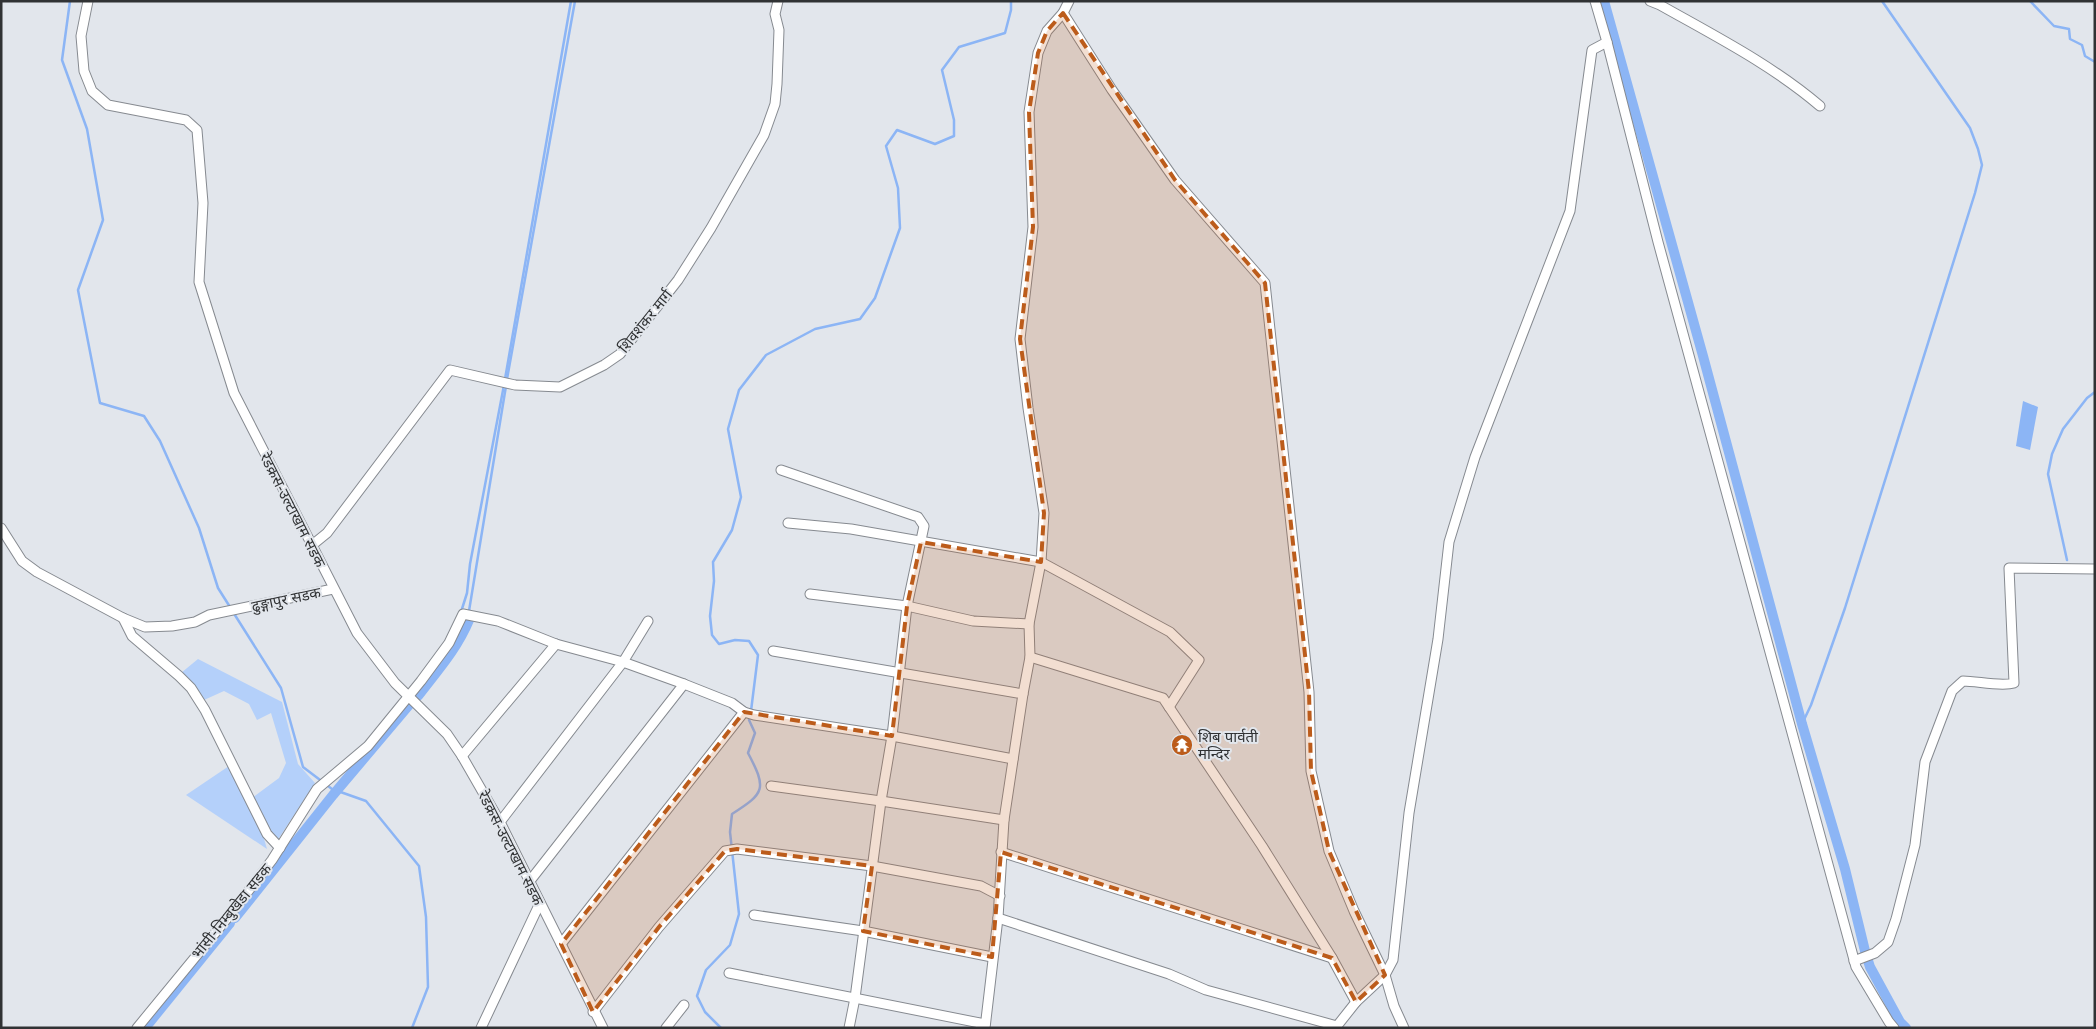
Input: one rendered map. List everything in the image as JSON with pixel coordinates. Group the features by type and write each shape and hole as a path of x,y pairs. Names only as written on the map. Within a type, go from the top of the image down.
{"street":[{"name":"रेडक्रस-उल्टाखाम सडक","path":"88,1 81,36 84,71 92,91 108,105 186,120 197,130 203,203 199,282 234,393 333,589 357,632 382,668 408,697 447,734 462,756 500,822 603,1028"},
{"name":"शिवशंकर मार्ग","path":"311,546 327,533 450,370 510,384 560,387 604,365 620,354 678,280 711,228 764,135 775,104 780,30 775,14 778,1"},
{"path":"730,973 985,1026 998,918 1004,820 1012,759 1030,657 1030,624 1041,562 1044,513 1028,408 1020,339 1033,227 1029,112 1038,53 1047,31 1063,14 1068,1"},
{"path":"1595,1 1658,242 1857,960 1856,968 1888,1022 1894,1028"},
{"path":"1650,1 1752,58 1800,88 1820,106"},
{"path":"1063,14 1112,90 1175,180 1265,283 1309,692 1311,772 1329,851 1354,911 1385,975 1394,1006 1404,1028"},
{"path":"998,918 1169,974 1206,990 1338,1027 1356,1002 1385,975 1393,960 1409,813 1438,639 1449,542 1475,457 1570,211 1592,50 1607,42"},
{"path":"781,470 918,517 924,526 908,606 892,736 881,801 855,998 849,1028"},
{"path":"788,523 851,529 1041,562 1170,632 1199,660 1169,707"},
{"path":"1,528 22,561 37,572 123,618 132,636 191,688 205,710 267,834 280,848"},
{"path":"1857,960 1870,955 1888,942 1896,918 1914,845 1925,762 1952,691 1963,681 1982,681 2005,685 2014,683 2008,568 2095,569"},
{"name":"ढुङ्गापुर सडक","path":"123,618 145,627 172,626 333,589"},
{"path":"810,594 908,606 973,621 1030,624"},
{"path":"408,697 449,643 463,614 498,620 556,644 623,662 732,703 749,714 892,736 1012,759"},
{"path":"500,822 623,662 648,621"},
{"path":"462,756 556,644"},
{"path":"773,651 1023,694"},
{"path":"1030,657 1163,698 1262,846 1332,958 1356,1002"},
{"path":"530,882 684,684"},
{"name":"भांसी-निम्बुखेडा सडक","path":"137,1028 229,916 280,848 317,789 368,746 408,697"},
{"path":"561,944 749,714"},
{"path":"771,786 1004,820"},
{"path":"594,1012 659,927 725,851 737,849 872,866 981,886 1000,896"},
{"path":"1001,852 1332,958"},
{"path":"481,1028 540,903"},
{"path":"754,915 863,932 992,957"},
{"path":"666,1028 684,1005"}],"highlighted area":[{"path":"1063,13 1175,180 1265,283 1309,692 1311,771 1329,851 1385,975 1356,1002 1332,958 1001,852 992,957 863,931 872,866 737,849 725,851 659,927 593,1012 561,944 744,712 892,736 907,606 921,542 1041,562 1044,513 1020,339 1033,227 1029,112 1038,53 1047,31"}],"shaded area":[{"path":"2023,401 2038,407 2030,450 2016,446"},
{"path":"198,659 282,702 298,764 315,783 277,841 252,798 279,778 286,763 271,713 257,720 249,704 224,691 204,700 181,673"},
{"path":"229,766 260,825 267,849 186,795"}],"waterway":[{"path":"70,1 62,60 87,129 103,220 78,290 100,403 144,416 160,441 199,528 218,588 230,607"},
{"path":"505,379 571,1"},
{"path":"507,379 575,1"},
{"path":"751,711 758,655 749,641 735,640 719,644 712,635 710,616 714,581 713,562 732,530 741,497 728,429 739,390 766,355 815,329 860,319 875,298 900,228 898,188 886,146 897,130 935,144 954,136 954,120 942,70 959,47 1005,33 1011,10 1011,1"},
{"path":"1604,1 1703,356 1802,724 1845,869 1865,951 1870,967 1900,1022 1906,1028"},
{"path":"1802,724 1811,705 1845,608 1975,193 1982,165 1970,128 1882,1"},
{"path":"2030,1 2054,26 2069,29 2070,39 2082,45 2085,56 2095,62"},
{"path":"461,612 467,593 470,564 504,385"},
{"path":"469,611 506,386"},
{"path":"2067,560 2048,474 2052,454 2063,429 2087,398 2095,392"},
{"path":"233,612 281,688 303,767 332,789 366,801 419,866 426,917 428,987 412,1028"},
{"path":"418,696 453,650 469,620"},
{"path":"235,918 333,795 409,705"},
{"path":"721,1028 705,1012 697,996 706,970 730,945 739,914 730,832 732,814 757,795 760,783 748,753 755,733 749,720 750,716"},
{"path":"145,1028 230,923"}],"place":[{"name":"शिब पार्वती मन्दिर","path":"1182,745"}]}
